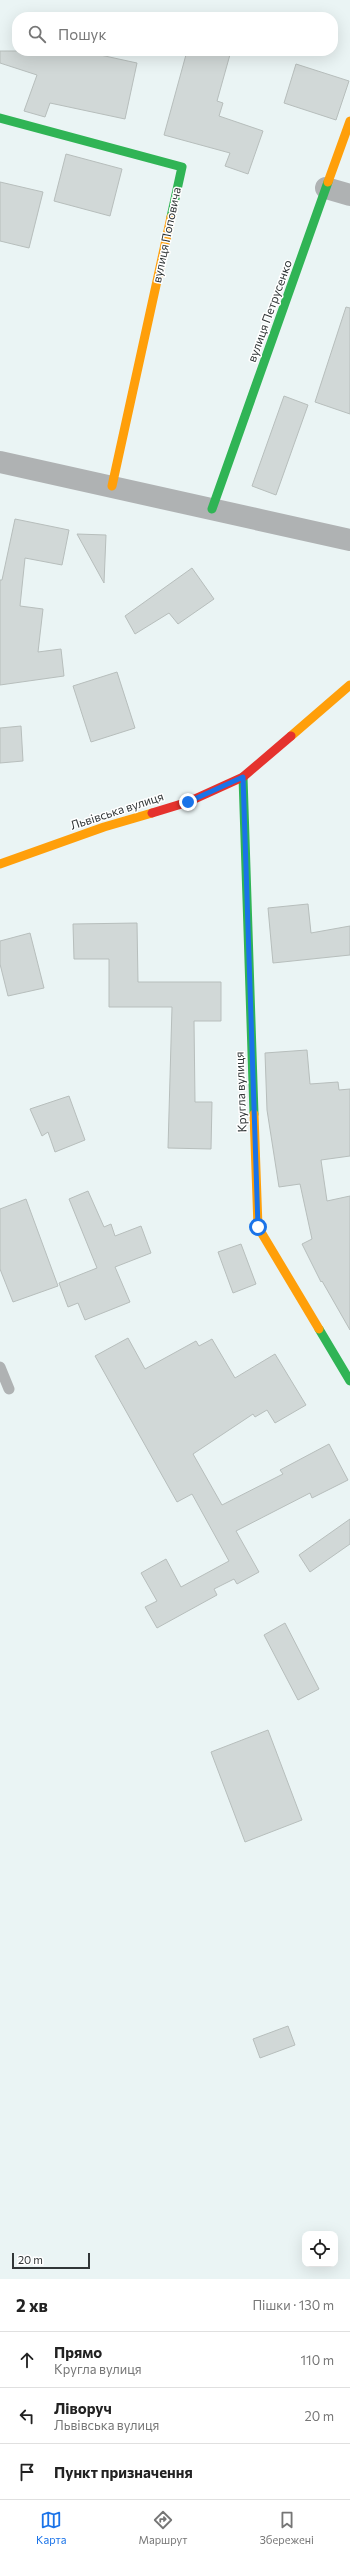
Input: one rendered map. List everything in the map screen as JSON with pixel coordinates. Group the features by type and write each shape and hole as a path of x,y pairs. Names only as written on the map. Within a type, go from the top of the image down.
{"street":[{"name":"вулиця Поповича","path":"0,118 182,166 112,486"},
{"name":"вулиця Петрусенко","path":"212,509 350,121"},
{"path":"326,188 350,195"},
{"path":"0,462 350,540"},
{"name":"Львівська вулиця","path":"0,864 104,827 188,802 243,777 350,685"},
{"name":"Кругла вулиця","path":"243,777 258,1227 350,1381"}],"lane":[{"path":"0,1367 9,1389"}],"building":[{"path":"0,51 12,51 12,56 105,56 137,63 125,119 50,103 45,117 24,111 37,75 0,63"},
{"path":"186,56 230,56 217,101 223,103 219,116 263,131 248,174 225,166 230,153 164,135"},
{"path":"296,64 349,81 336,120 284,103"},
{"path":"66,154 122,169 110,216 54,201"},
{"path":"0,182 43,192 29,248 0,241"},
{"path":"346,307 350,308 350,414 315,402"},
{"path":"284,396 308,405 276,495 252,486"},
{"path":"15,519 69,530 62,565 25,558 20,606 43,609 38,652 61,649 64,676 0,685 0,580 2,580"},
{"path":"77,534 106,535 104,583"},
{"path":"192,568 214,599 178,624 169,613 135,634 125,616"},
{"path":"117,672 135,728 91,742 73,686"},
{"path":"21,726 23,761 0,763 0,728"},
{"path":"308,904 311,933 350,926 350,955 273,963 268,908"},
{"path":"137,923 138,982 221,982 221,1021 194,1021 195,1102 212,1102 211,1149 168,1148 172,1007 109,1007 109,959 74,959 73,924"},
{"path":"30,933 44,988 8,996 0,964 0,941"},
{"path":"307,1050 310,1084 338,1082 339,1090 350,1089 350,1156 321,1160 327,1201 350,1196 350,1330 322,1281 321,1282 302,1244 312,1239 300,1184 279,1187 267,1110 265,1053"},
{"path":"69,1096 85,1140 55,1152 48,1132 42,1136 30,1109"},
{"path":"88,1191 104,1227 111,1224 115,1236 141,1226 151,1253 115,1267 130,1302 85,1320 78,1303 68,1307 59,1283 97,1268 69,1199"},
{"path":"26,1199 58,1286 13,1302 0,1269 0,1209"},
{"path":"241,1244 256,1284 233,1293 218,1252"},
{"path":"128,1338 145,1369 196,1341 199,1346 212,1339 235,1378 275,1354 306,1405 275,1423 267,1410 255,1417 253,1414 193,1454 222,1505 283,1474 280,1470 329,1444 348,1480 312,1498 310,1493 236,1531 259,1572 237,1584 234,1579 214,1589 217,1595 157,1628 145,1607 157,1601 141,1573 166,1559 181,1587 229,1561 192,1494 177,1502 95,1356"},
{"path":"350,1519 350,1544 310,1572 299,1555"},
{"path":"285,1623 319,1689 298,1700 264,1635"},
{"path":"268,1730 302,1820 245,1842 211,1752"},
{"path":"288,2026 295,2045 260,2058 253,2039"}],"traffic: fast":[{"path":"0,118 182,167 171,217"},
{"path":"212,509 328,182"},
{"path":"243,777 254,1114"},
{"path":"319,1329 350,1381"}],"traffic: slow":[{"path":"328,182 350,121"},
{"path":"112,486 171,217"},
{"path":"291,736 350,685"},
{"path":"0,864 104,827 152,813"},
{"path":"254,1114 258,1227 319,1329"}],"traffic: jam":[{"path":"152,813 188,802 243,777 291,736"}],"route":[{"path":"188,802 243,777 258,1227"}]}
